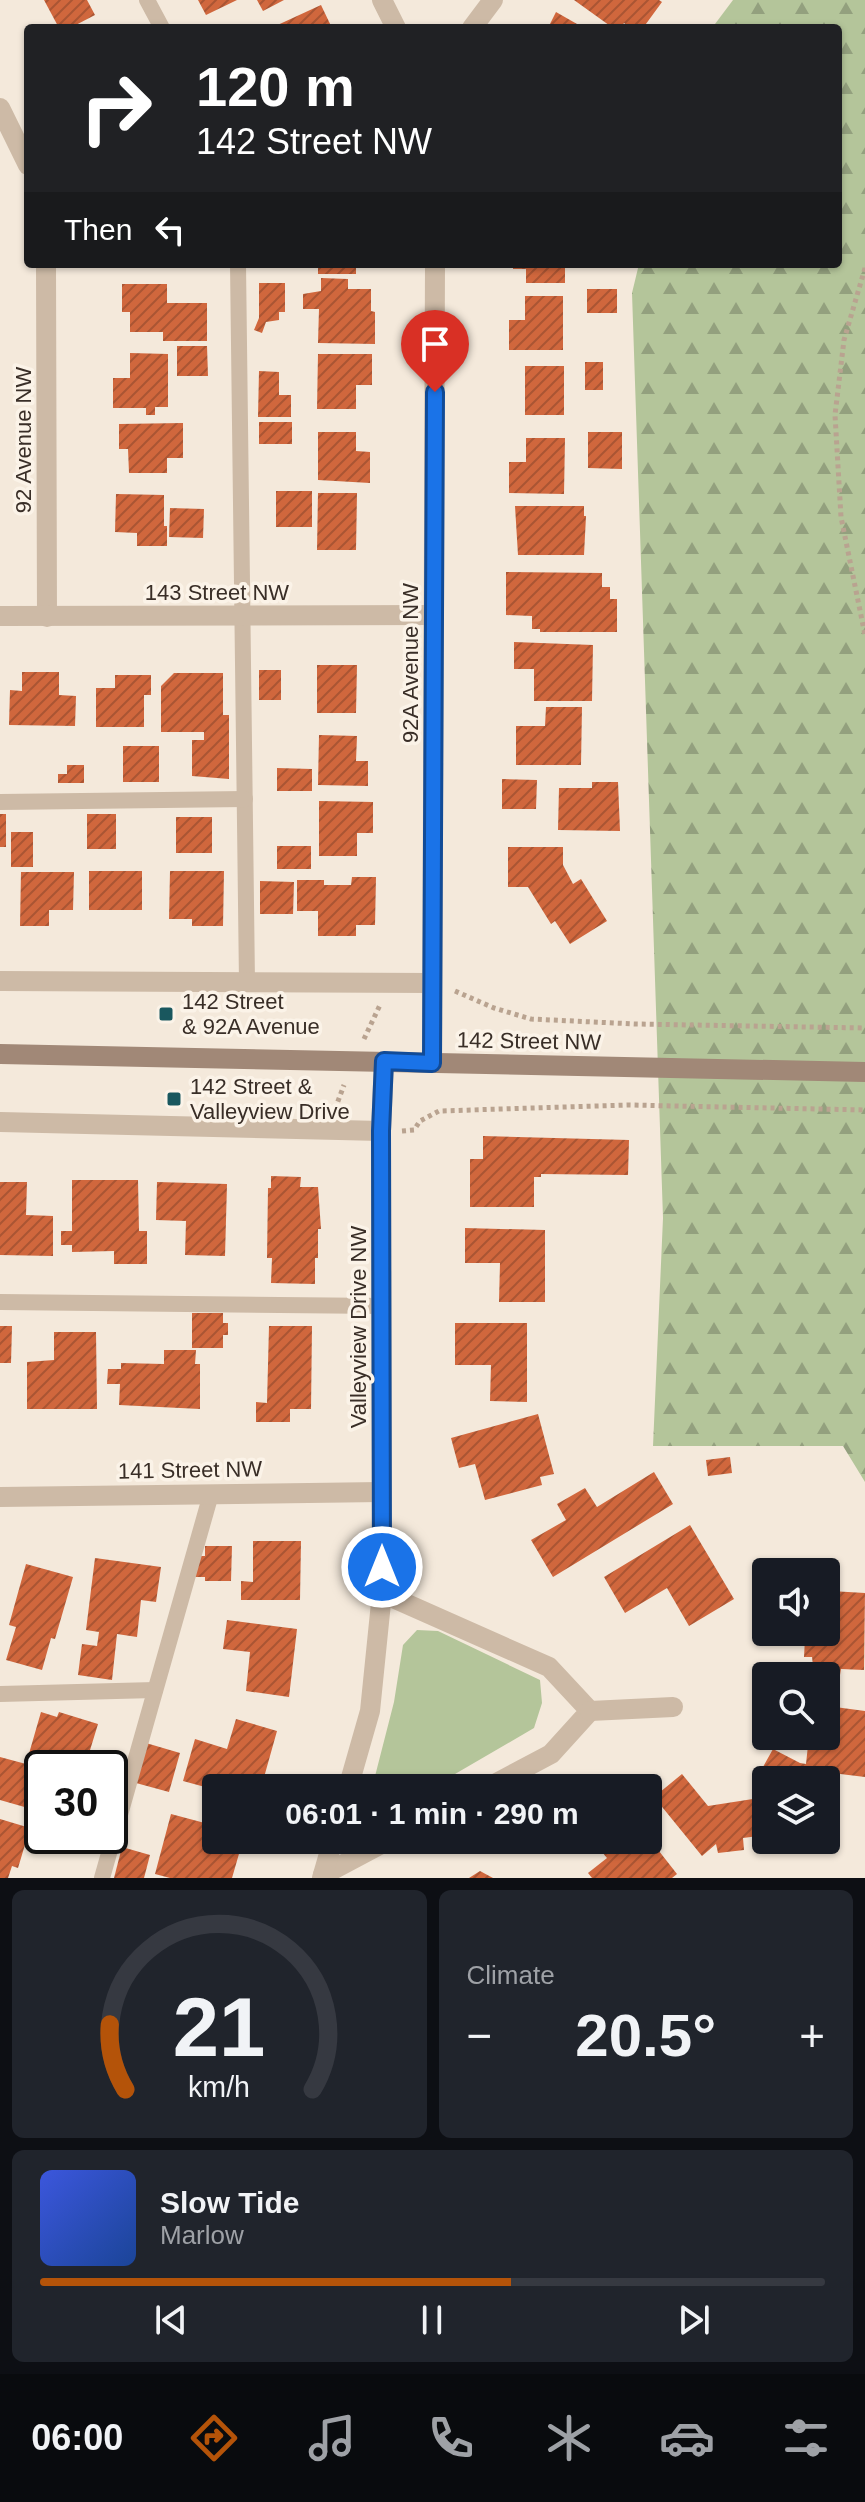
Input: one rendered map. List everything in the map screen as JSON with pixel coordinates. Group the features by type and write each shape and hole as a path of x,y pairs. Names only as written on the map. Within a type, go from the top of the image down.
{"main road":[{"name":"142 Street NW","path":"0,1054 865,1072"}],"street":[{"path":"382,0 394,24"},
{"path":"475,24 493,0"},
{"path":"0,108 24,157"},
{"name":"92 Avenue NW","path":"46,268 47,617"},
{"name":"92A Avenue NW","path":"432,1063 435,268"},
{"name":"143 Street NW","path":"0,616 434,615"},
{"path":"0,981 432,983"},
{"name":"Valleyview Drive NW","path":"352,1774 370,1711 382,1593 381,1131 384,1061"},
{"path":"0,1122 381,1131"},
{"name":"141 Street NW","path":"0,1497 381,1492"},
{"path":"382,1593 549,1667 590,1711"},
{"path":"513,1774 551,1754 590,1711 673,1707"},
{"path":"322,1877 329,1854"},
{"path":"322,1877 364,1854"}],"lane":[{"path":"147,0 160,24"},
{"path":"238,268 247,983"},
{"path":"0,802 245,799"},
{"path":"0,1302 382,1306"},
{"path":"102,1878 211,1494"},
{"path":"0,1694 155,1690"}],"path":[{"path":"865,268 844,340 835,415 841,517 865,635"},
{"path":"432,983 531,1019 865,1028"},
{"path":"381,1131 414,1130 420,1121 439,1111 629,1105 865,1110"}],"green space":[{"path":"733,0 865,0 865,1482 843,1446 653,1446 663,1218 632,293 638,268 842,268 842,24 715,24"},
{"path":"417,1630 438,1631 540,1680 542,1703 534,1728 455,1774 376,1774 394,1702 403,1645"}],"building":[{"path":"44,0 87,0 95,15 78,24 57,24"},
{"path":"198,0 237,0 206,15"},
{"path":"257,0 284,0 263,11"},
{"path":"574,0 662,2 646,24 607,24"},
{"path":"321,5 330,24 280,24"},
{"path":"556,12 577,24 550,24"},
{"path":"318,268 356,268 356,274 318,274"},
{"path":"565,268 565,283 526,283 526,269 513,269"},
{"path":"321,278 348,279 348,289 371,289 375,344 318,343 319,309 303,309 303,294 321,291"},
{"path":"259,283 285,283 285,312 279,312 279,320 266,322 262,333 254,330 259,318"},
{"path":"122,284 167,284 167,303 207,303 207,341 163,341 163,332 130,332 130,312 122,312"},
{"path":"587,289 617,289 617,313 587,313"},
{"path":"525,296 563,296 563,350 509,350 509,320 525,320"},
{"path":"177,346 207,346 208,376 177,376"},
{"path":"130,353 168,354 168,407 155,407 155,415 146,415 146,408 113,408 113,378 130,378"},
{"path":"318,354 372,354 372,385 356,385 356,409 317,409"},
{"path":"585,362 603,362 603,390 585,390"},
{"path":"525,366 564,366 564,415 525,415"},
{"path":"259,371 279,372 279,395 291,395 291,417 258,417"},
{"path":"259,422 292,422 292,444 259,444"},
{"path":"183,423 183,458 167,458 167,473 129,473 128,449 119,449 119,424"},
{"path":"318,432 356,432 356,451 370,452 370,483 318,480"},
{"path":"588,432 622,432 622,469 588,468"},
{"path":"526,438 565,438 564,494 509,493 509,462 526,462"},
{"path":"276,491 312,491 312,527 276,527"},
{"path":"318,493 357,493 356,550 317,550"},
{"path":"116,494 164,495 167,546 137,546 137,533 115,532"},
{"path":"515,506 584,506 584,555 518,555"},
{"path":"170,508 204,509 203,538 169,537"},
{"path":"506,572 602,573 602,587 610,587 610,599 617,599 617,632 540,632 540,629 532,629 532,616 506,615"},
{"path":"514,642 593,645 592,701 534,701 534,669 514,669"},
{"path":"317,665 357,665 356,713 317,713"},
{"path":"259,670 281,670 281,700 259,700"},
{"path":"22,672 59,672 59,695 76,696 75,726 9,725 10,690 22,691"},
{"path":"174,673 223,673 223,715 229,715 229,779 192,776 192,740 204,740 204,732 161,732 161,686"},
{"path":"115,675 151,675 151,695 144,695 144,727 96,727 96,688 115,688"},
{"path":"546,707 582,707 581,765 516,765 516,726 545,726"},
{"path":"319,735 357,736 356,761 368,761 368,786 318,785"},
{"path":"123,746 159,746 159,782 123,782"},
{"path":"67,765 84,765 84,783 58,783 58,774 67,774"},
{"path":"277,768 312,769 312,791 277,791"},
{"path":"502,779 537,780 536,809 502,809"},
{"path":"592,782 618,782 620,831 558,830 559,788 592,788"},
{"path":"319,801 373,802 373,833 357,833 357,856 319,856"},
{"path":"0,814 6,814 6,847 0,847"},
{"path":"87,814 116,814 116,849 87,849"},
{"path":"176,817 212,817 212,853 176,853"},
{"path":"11,832 33,832 33,867 11,867"},
{"path":"277,846 311,846 311,869 277,869"},
{"path":"508,847 563,847 563,865 573,884 581,879 607,921 570,944 555,921 551,924 528,887 508,887"},
{"path":"89,871 142,871 142,910 89,910"},
{"path":"170,871 224,871 223,926 192,926 192,919 169,919"},
{"path":"21,872 74,872 73,910 49,910 49,926 20,926"},
{"path":"352,877 376,877 375,925 356,925 356,936 318,936 318,911 297,911 297,880 324,880 324,885 351,885"},
{"path":"260,881 294,882 293,914 260,914"},
{"path":"483,1136 629,1140 628,1175 541,1174 541,1177 534,1177 534,1207 470,1207 470,1159 483,1159"},
{"path":"271,1176 301,1177 300,1187 318,1187 321,1229 318,1229 315,1284 271,1283 272,1258 267,1258 268,1188 271,1188"},
{"path":"72,1180 138,1180 139,1231 147,1231 147,1264 114,1264 114,1251 72,1252 72,1245 61,1245 61,1231 72,1231"},
{"path":"0,1182 27,1182 26,1215 53,1216 53,1256 0,1255"},
{"path":"157,1182 227,1184 225,1256 185,1255 186,1221 156,1220"},
{"path":"465,1228 545,1230 545,1302 499,1302 500,1263 465,1263"},
{"path":"192,1313 223,1313 223,1323 228,1323 228,1335 223,1335 223,1348 192,1348"},
{"path":"455,1323 527,1323 527,1402 490,1401 491,1365 455,1365"},
{"path":"0,1326 12,1326 11,1363 0,1363"},
{"path":"269,1326 312,1326 311,1409 290,1409 290,1422 256,1422 256,1402 267,1403"},
{"path":"54,1332 96,1332 97,1409 27,1409 27,1362 54,1360"},
{"path":"164,1350 196,1350 195,1364 200,1364 200,1409 119,1405 120,1384 107,1384 108,1369 121,1369 121,1363 164,1364"},
{"path":"538,1414 554,1474 540,1477 542,1485 485,1500 475,1464 459,1468 451,1438"},
{"path":"730,1457 732,1473 708,1476 706,1460"},
{"path":"654,1472 673,1504 553,1577 531,1540 566,1520 557,1504 585,1488 597,1507"},
{"path":"690,1525 734,1599 689,1626 667,1588 625,1613 604,1577"},
{"path":"253,1541 301,1541 300,1600 241,1600 241,1581 253,1582"},
{"path":"205,1546 232,1546 231,1581 205,1581 205,1577 193,1577 199,1556 205,1556"},
{"path":"95,1558 161,1567 156,1602 141,1600 137,1637 117,1634 112,1680 78,1675 82,1644 97,1646 99,1632 86,1630"},
{"path":"26,1564 73,1577 55,1639 51,1638 42,1670 6,1660 16,1627 9,1625"},
{"path":"840,1592 865,1593 864,1670 841,1669 840,1675 840,1662 813,1662 812,1657 804,1657 805,1646 840,1646"},
{"path":"227,1620 297,1629 289,1697 246,1691 250,1652 223,1649"},
{"path":"840,1708 865,1711 865,1777 840,1774 840,1766 764,1766 772,1750 806,1764 808,1750 840,1750"},
{"path":"41,1712 57,1717 59,1712 98,1724 90,1750 30,1750"},
{"path":"236,1719 277,1731 265,1774 202,1774 202,1786 183,1781 195,1739 227,1749"},
{"path":"146,1743 180,1753 169,1792 136,1783"},
{"path":"0,1757 24,1763 24,1807 0,1800"},
{"path":"682,1774 708,1806 752,1799 752,1837 743,1838 744,1850 718,1853 716,1844 702,1856 662,1807 662,1790"},
{"path":"171,1814 202,1822 202,1854 239,1854 232,1878 170,1878 155,1874"},
{"path":"0,1819 24,1826 24,1848 18,1868 12,1866 8,1878 0,1878"},
{"path":"128,1849 150,1855 144,1878 114,1878 120,1854 128,1854"},
{"path":"604,1854 661,1854 677,1874 672,1878 592,1878 588,1873 607,1858"},
{"path":"480,1871 493,1878 469,1878"}],"place":[{"name":"142 Street & 92A Avenue","path":"166,1014"},
{"name":"142 Street & Valleyview Drive","path":"174,1099"}],"route":[{"path":"382,1567 381,1131 384,1061 432,1063 435,392"}]}
